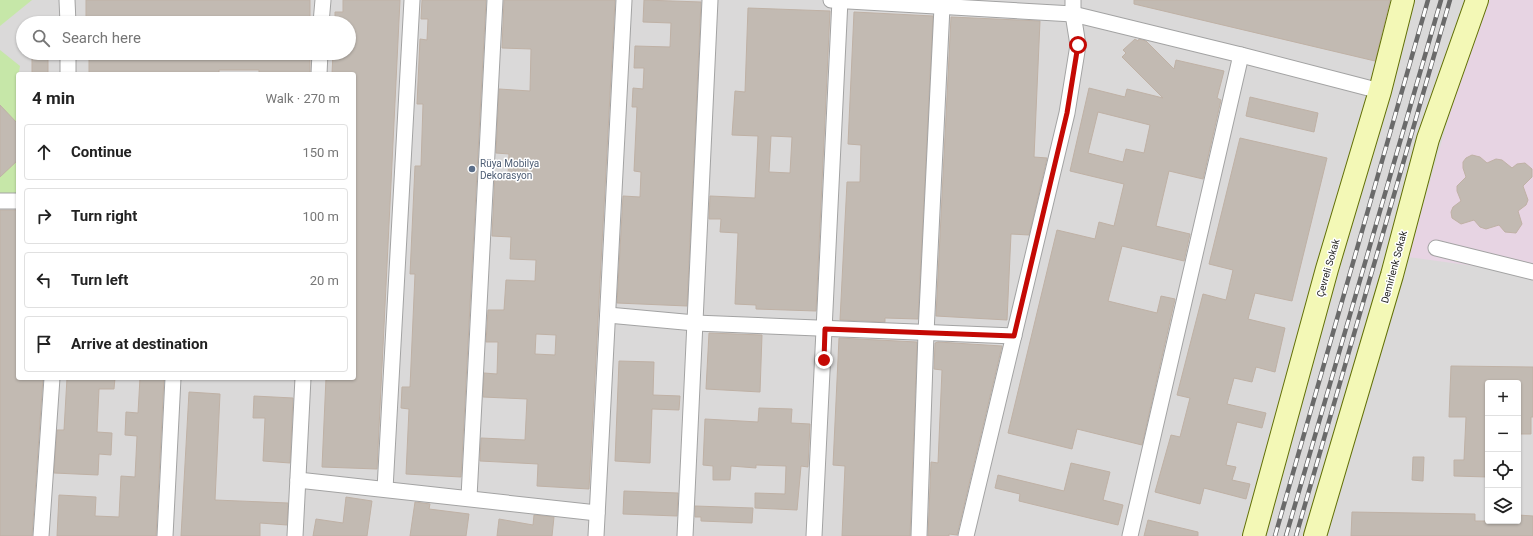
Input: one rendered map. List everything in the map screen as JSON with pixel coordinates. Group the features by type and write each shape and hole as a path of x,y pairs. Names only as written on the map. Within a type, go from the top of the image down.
{"street":[{"path":"67,0 68,16"},
{"path":"321,16 322,0"},
{"path":"385,489 412,0"},
{"path":"469,497 495,0"},
{"path":"596,536 624,0"},
{"path":"685,536 710,0"},
{"path":"814,536 825,329 837,0 942,7 972,4 1073,7 1241,55 1380,91"},
{"name":"Çevreli Sokak","path":"1254,536 1327,269 1380,91 1403,0"},
{"name":"Demirlenk Sokak","path":"1315,536 1392,275 1428,139 1477,0"},
{"path":"919,536 926,333 942,7"},
{"path":"966,536 1067,113 1078,45 1073,7"},
{"path":"1130,536 1241,55"},
{"path":"68,60 68,72"},
{"path":"319,72 320,60"},
{"path":"0,201 16,201"},
{"path":"1436,248 1533,272"},
{"path":"608,316 695,323 1014,336"},
{"path":"41,536 52,380"},
{"path":"165,536 173,380"},
{"path":"295,536 303,380"},
{"path":"298,480 469,497 597,513"}],"shaded area":[{"path":"0,0 1533,0 1533,536 0,536"},
{"path":"1483,0 1533,0 1533,274 1408,257"}],"green space":[{"path":"0,0 32,0 0,26"},
{"path":"0,50 20,66 19,72 16,72 16,194 0,194"}],"building":[{"path":"86,0 310,0 310,16 86,16"},
{"path":"343,0 400,0 377,469 322,467 326,380 356,380 356,72 332,72 333,60 356,60 356,16 335,16 335,12 343,12"},
{"path":"422,0 486,0 461,477 406,474 409,409 401,408 402,387 410,387 415,274 410,274 415,166 421,166 423,104 417,104 420,39 427,40 428,19 421,19"},
{"path":"504,0 615,0 589,489 537,486 538,464 480,461 481,438 525,440 527,399 483,397 484,373 497,374 498,342 486,342 488,310 504,310 506,280 535,281 536,260 510,259 511,237 492,236 495,174 508,175 509,154 496,153 499,89 530,91 531,49 502,48","holes":["536,334 556,335 555,355 535,354"]},
{"path":"644,0 701,2 687,306 617,303 623,196 640,197 641,172 634,171 637,107 632,107 633,88 643,89 644,68 634,68 635,46 670,47 671,23 643,22"},
{"path":"1134,0 1390,0 1375,61 1134,4"},
{"path":"748,8 830,11 816,311 756,309 756,305 735,304 738,233 720,232 721,219 709,219 710,196 755,198 758,136 732,135 735,91 745,92","holes":["771,136 792,137 790,173 769,172"]},
{"path":"854,12 933,16 918,319 885,318 885,322 840,320 847,182 860,182 861,145 848,144"},
{"path":"951,17 1040,21 1034,157 1047,158 1029,235 1011,234 1007,320 936,316"},
{"path":"1135,39 1138,41 1139,39 1146,41 1174,69 1176,60 1224,71 1217,98 1221,100 1203,179 1169,171 1156,226 1190,234 1184,261 1122,246 1108,301 1157,313 1161,296 1175,299 1142,445 1077,429 1072,449 1008,433 1057,230 1095,239 1099,222 1114,226 1124,184 1070,171 1089,88 1125,97 1127,89 1163,98 1122,57 1126,53 1123,50","holes":["1098,112 1150,125 1144,153 1126,149 1123,162 1088,153"]},
{"path":"32,60 48,60 48,72 32,72"},
{"path":"89,60 310,60 310,72 219,70 219,72 89,72"},
{"path":"1250,97 1318,113 1314,132 1246,116"},
{"path":"0,105 16,122 16,162 0,177"},
{"path":"1240,138 1327,158 1292,301 1255,293 1248,319 1285,328 1275,372 1256,367 1252,382 1234,378 1227,404 1266,413 1262,428 1237,422 1226,465 1236,467 1232,480 1250,484 1246,499 1204,488 1200,504 1155,492 1171,435 1180,437 1190,398 1177,395 1203,294 1226,300 1233,270 1209,264"},
{"path":"1472,155 1480,157 1487,163 1496,159 1502,160 1512,168 1517,164 1525,163 1532,169 1532,177 1523,186 1528,200 1526,205 1518,211 1522,224 1516,233 1505,232 1499,225 1486,229 1480,227 1474,220 1461,224 1452,218 1451,212 1453,207 1461,201 1457,191 1457,186 1466,177 1463,162 1466,158"},
{"path":"0,210 16,210 16,380 43,380 32,536 0,536"},
{"path":"709,333 762,335 760,392 706,389"},
{"path":"839,338 917,342 910,536 842,536 845,466 833,465"},
{"path":"935,343 1002,346 957,535 949,534 949,536 928,536 931,462 938,463 942,370 934,369"},
{"path":"619,361 654,362 653,395 680,396 679,410 652,409 650,463 615,461"},
{"path":"1451,366 1533,367 1533,417 1531,417 1531,434 1521,434 1521,380 1485,380 1485,477 1454,476 1454,460 1464,460 1466,417 1449,417"},
{"path":"67,380 115,380 114,389 99,389 97,432 112,433 111,455 99,454 98,475 54,473 57,430 64,430"},
{"path":"140,380 164,380 156,536 57,536 59,495 96,497 95,516 119,517 121,476 135,477 137,436 125,435 126,412 138,413"},
{"path":"189,392 220,394 215,500 288,503 287,525 260,523 260,536 181,536"},
{"path":"254,396 293,398 290,463 263,461 265,418 253,418"},
{"path":"759,408 792,409 791,423 810,424 808,467 801,466 797,510 755,508 755,493 785,494 786,466 756,465 756,468 731,466 730,480 713,480 713,466 703,465 705,419 758,422"},
{"path":"1413,457 1424,457 1423,481 1412,480"},
{"path":"1071,463 1110,472 1103,500 1123,505 1118,525 1019,501 1020,494 995,488 998,475 1064,491"},
{"path":"624,491 678,493 677,516 623,514"},
{"path":"346,497 372,501 367,536 313,536 316,519 343,523"},
{"path":"415,502 430,504 429,509 469,514 466,536 410,536"},
{"path":"695,506 753,508 752,523 701,521 701,517 695,517"},
{"path":"1352,512 1475,514 1475,521 1485,521 1485,524 1521,524 1521,515 1533,516 1533,536 1351,536"},
{"path":"534,515 554,517 552,536 497,536 499,519 533,525"},
{"path":"1148,520 1198,532 1198,536 1144,536"}],"railway":[{"path":"1275,536 1428,0"},
{"path":"1286,536 1441,0"},
{"path":"1296,536 1450,0"}],"place":[{"name":"Rüya Mobilya Dekorasyon","path":"472,169"}],"route":[{"path":"824,360 825,329 1014,336 1067,113 1078,45"}]}
